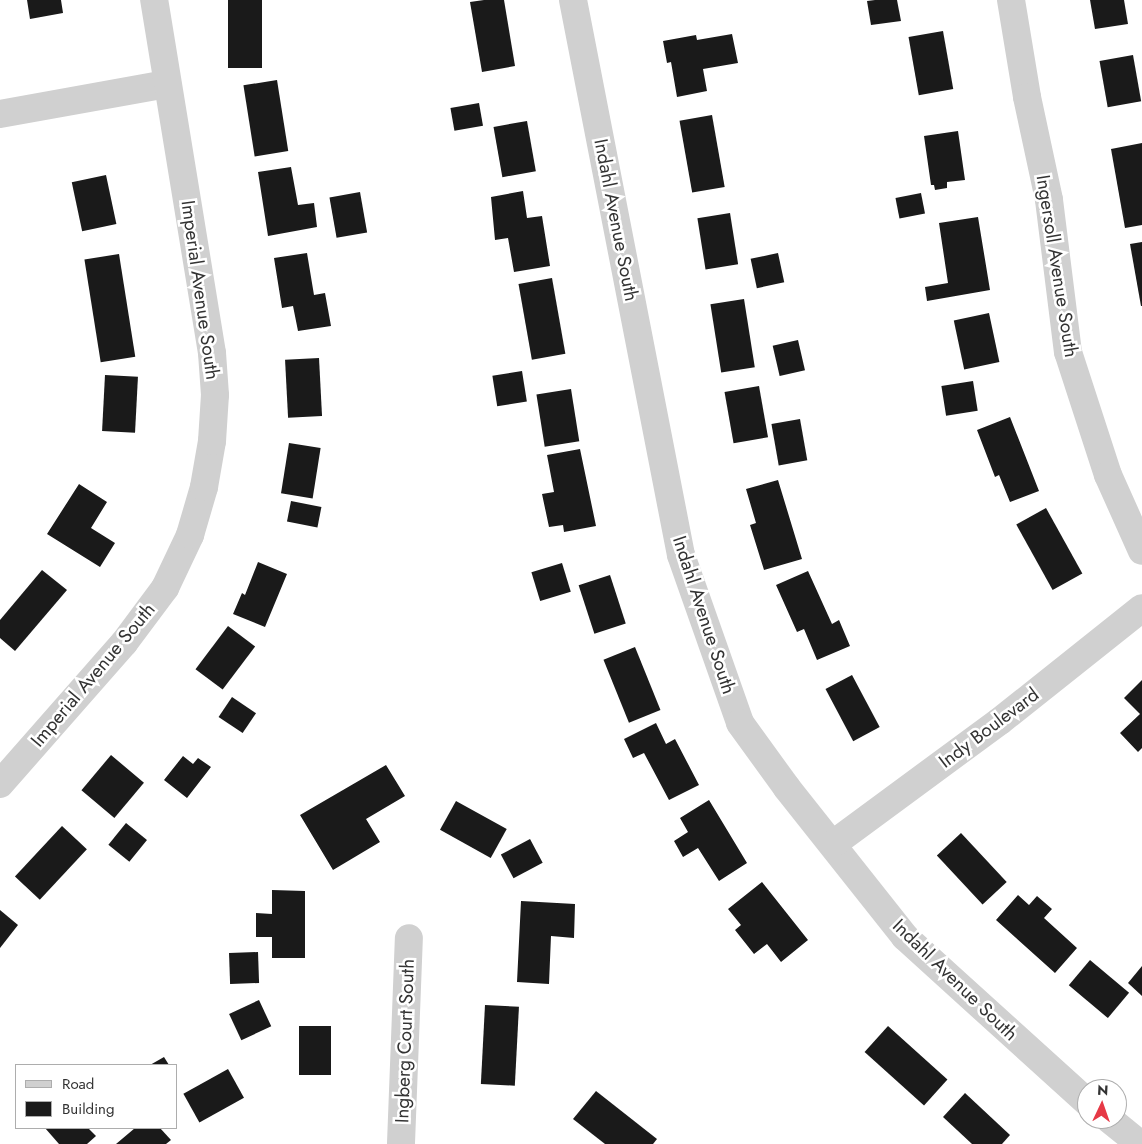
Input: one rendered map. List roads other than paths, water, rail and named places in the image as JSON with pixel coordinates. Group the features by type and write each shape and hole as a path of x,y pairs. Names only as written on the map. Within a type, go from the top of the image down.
{"street":[{"name":"Imperial Avenue South","path":"0,784 124,642 165,588 190,535 204,487 212,441 215,395 212,353 154,0"},
{"name":"Indahl Avenue South","path":"573,0 681,555 740,723 787,788 905,937 1077,1093"},
{"name":"Ingersoll Avenue South","path":"1011,0 1027,96 1049,200 1068,352 1108,475 1142,552"},
{"path":"0,114 167,84"},
{"name":"Indy Boulevard","path":"833,844 1000,722 1142,608"},
{"name":"Ingberg Court South","path":"403,1144 409,938"},
{"path":"1121,1129 1140,1144"},
{"path":"394,1144 403,1144"}]}
